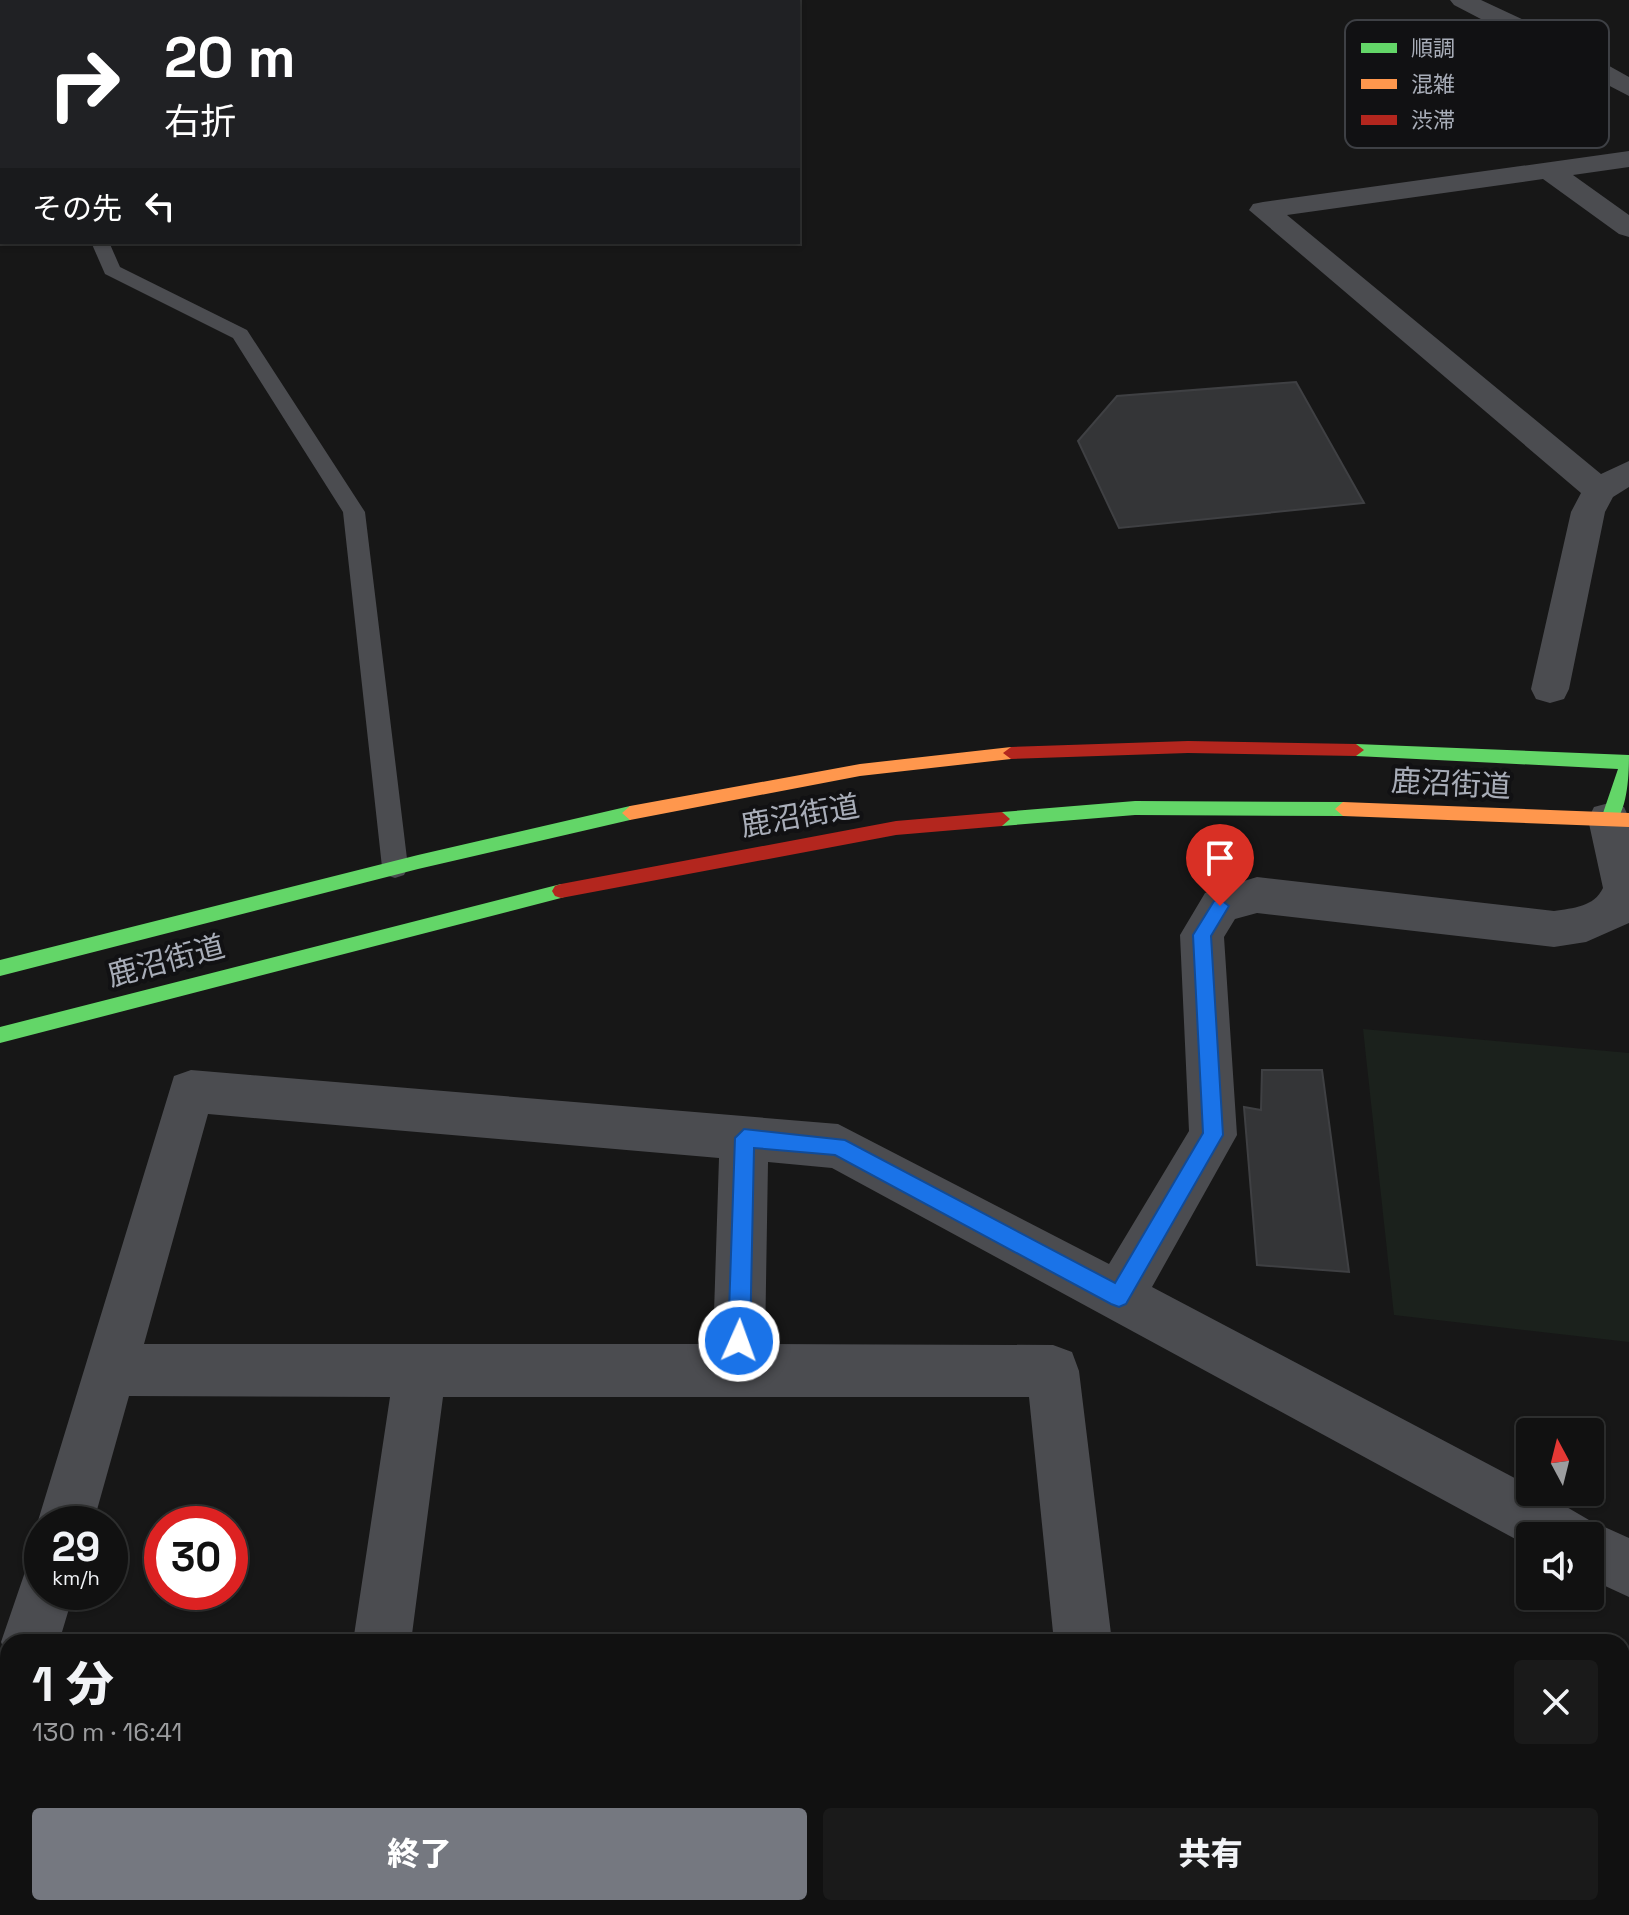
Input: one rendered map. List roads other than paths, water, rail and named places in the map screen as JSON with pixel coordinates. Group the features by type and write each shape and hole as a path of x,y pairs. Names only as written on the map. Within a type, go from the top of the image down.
{"main road":[{"name":"鹿沼街道","path":"0,968 555,829 745,790 924,761 1132,746 1328,749 1628,762"},
{"path":"1619,820 1628,762"},
{"name":"鹿沼街道","path":"0,1035 525,898 896,828 1135,808 1373,809 1619,820"}],"street":[{"path":"1462,0 1504,20"},
{"path":"1609,77 1629,88"},
{"path":"1599,490 1263,210 1629,159"},
{"path":"1548,170 1629,228"},
{"path":"1550,689 1588,512 1599,490 1629,472"},
{"path":"1119,1296 1213,1135 1202,935 1220,906 1257,895 1554,929 1586,924 1614,910 1624,888 1619,820"},
{"path":"70,1506 191,1091 838,1146 1541,1522"},
{"path":"738,1371 744,1138"},
{"path":"110,1370 1053,1371 1082,1634"},
{"path":"383,1634 420,1370"},
{"path":"1604,1556 1629,1569"},
{"path":"32,1634 40,1610"}],"lane":[{"path":"101,244 112,270 240,334 354,512 395,867"}]}
